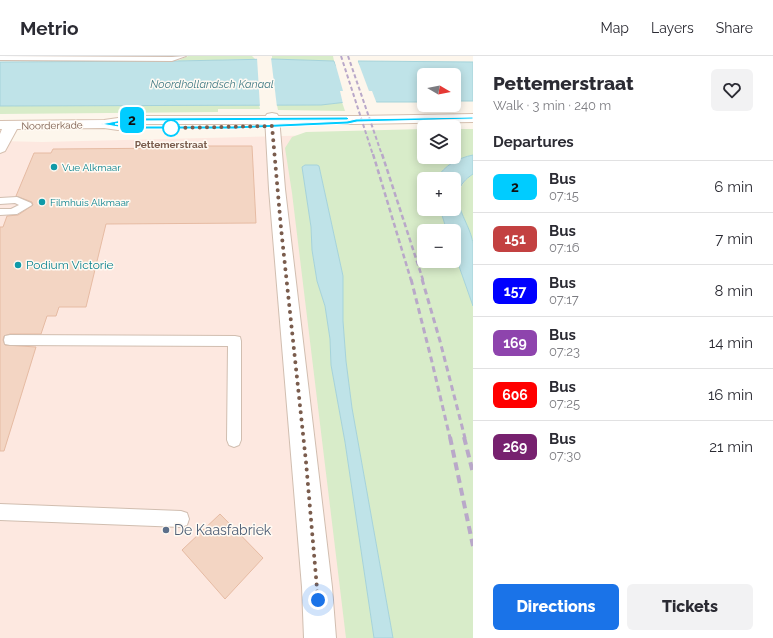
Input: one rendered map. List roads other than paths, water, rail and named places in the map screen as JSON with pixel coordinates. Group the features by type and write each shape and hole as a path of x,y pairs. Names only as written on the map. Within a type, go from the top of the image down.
{"main road":[{"name":"Noorderkade","path":"6,125 104,124 130,128 272,121 348,123 356,120 473,118"},
{"path":"272,121 280,219 317,579 320,638"},
{"path":"0,148 6,125"}],"lane":[{"path":"127,56 136,58"},
{"path":"0,58 175,58 182,56"},
{"path":"0,200 17,200 27,205"},
{"path":"0,206 27,205"},
{"path":"0,212 13,212 27,205"},
{"path":"10,340 235,341 234,440"},
{"path":"0,512 181,519"}],"water":[{"name":"Noordhollandsch Kanaal","path":"272,59 334,61 336,66 359,65 358,61 473,62 473,101 461,101 461,68 417,68 417,102 371,102 369,95 345,95 347,102 321,105 0,106 0,62"},
{"path":"473,155 473,174 461,187 461,172 442,172 451,164 461,164 462,158"},
{"path":"305,165 319,166 343,276 343,321 352,408 393,638 374,638 345,442 331,365 330,339 325,306 317,281 312,250 311,227 302,167"},
{"path":"461,210 471,235 473,244 473,306 460,268 461,268 461,224 445,224 442,216 461,216"}],"railway":[{"path":"341,56 373,155"},
{"path":"348,56 382,155"},
{"path":"373,154 411,280"},
{"path":"382,154 423,280"},
{"path":"411,279 450,438"},
{"path":"422,279 465,438"},
{"path":"450,437 473,546"},
{"path":"464,437 473,473"}],"place":[{"name":"Pettemerstraat","path":"171,128"},
{"name":"Vue Alkmaar","path":"54,167"},
{"name":"Filmhuis Alkmaar","path":"42,202"},
{"name":"Podium Victorie","path":"18,265"},
{"name":"De Kaasfabriek","path":"166,530"}]}
